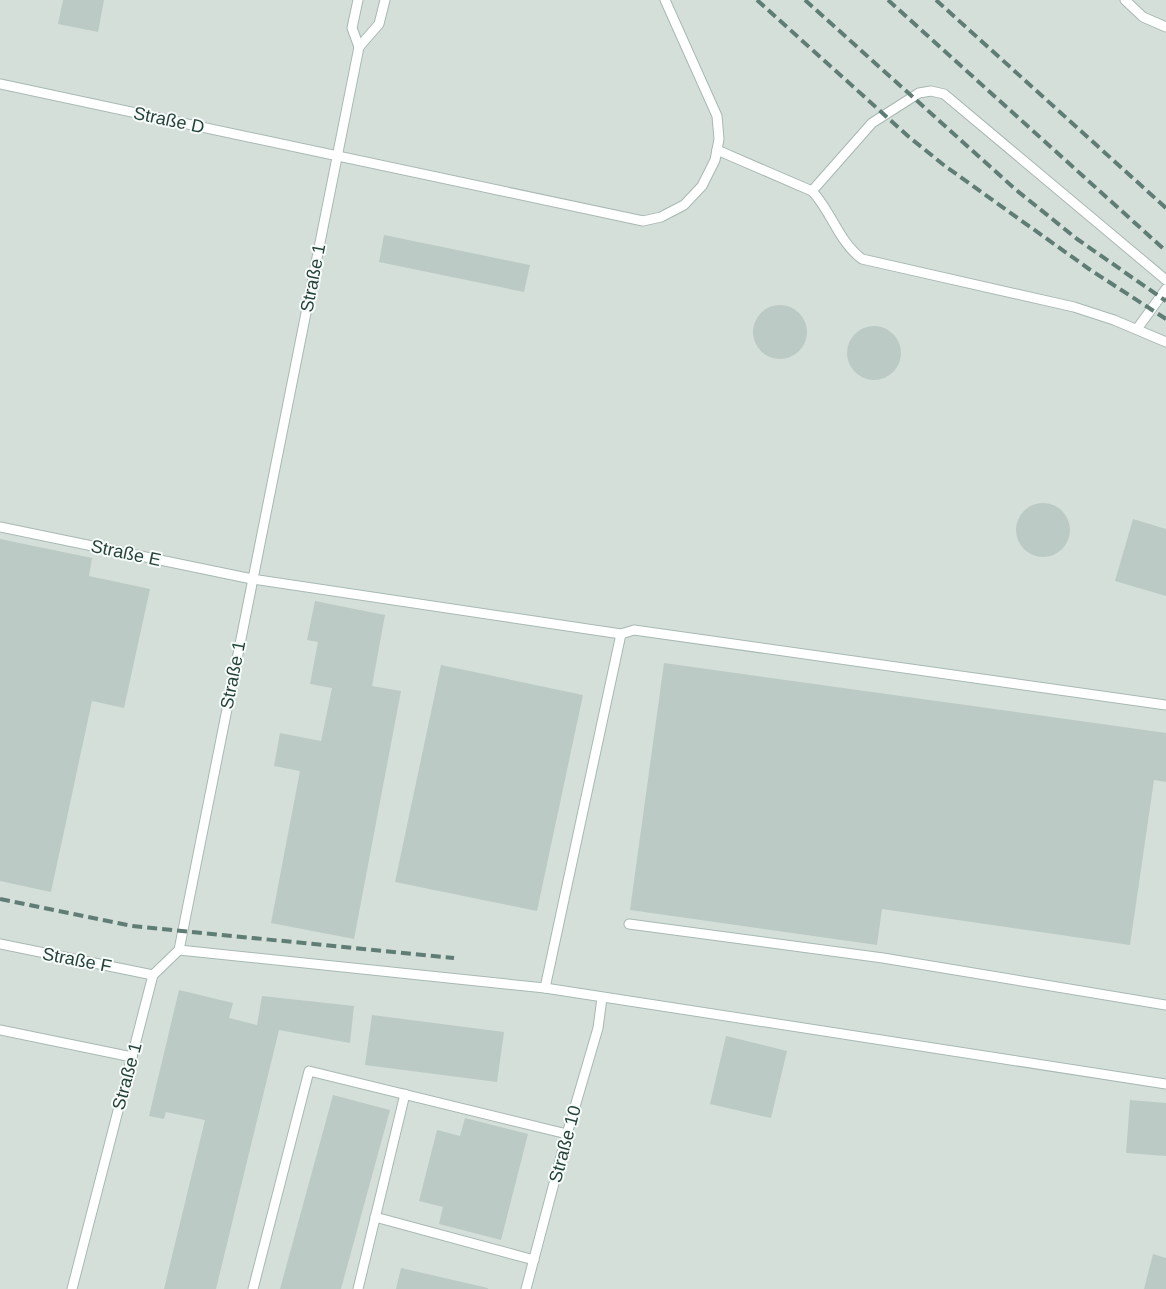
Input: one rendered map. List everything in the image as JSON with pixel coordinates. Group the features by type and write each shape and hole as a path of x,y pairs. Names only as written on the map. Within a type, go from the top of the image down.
{"lane":[{"path":"358,0 352,28 359,47 379,24 385,0"},
{"name":"Straße D","path":"0,84 643,221 661,217 684,205 702,186 715,160 719,139 717,116 665,0"},
{"path":"1124,0 1143,17 1166,27"},
{"name":"Straße 1","path":"179,950 359,47"},
{"path":"812,191 872,124 919,93 931,91 944,94 1166,280"},
{"path":"717,150 812,191 824,203 842,238 853,252 862,259 1074,307 1137,329 1166,342"},
{"path":"1137,329 1166,289"},
{"name":"Straße E","path":"0,527 252,579 621,634 634,630 1166,705"},
{"path":"545,988 621,634"},
{"path":"629,924 884,958 1166,1005"},
{"name":"Straße F","path":"0,944 153,975"},
{"path":"153,975 179,950 545,988 1166,1084"},
{"name":"Straße 1","path":"72,1289 153,975"},
{"name":"Straße 10","path":"526,1289 567,1134 598,1028 602,998"},
{"path":"0,1030 132,1057"},
{"path":"254,1289 309,1071 567,1134"},
{"path":"358,1289 405,1094"},
{"path":"375,1217 534,1260"}],"shaded area":[{"path":"0,0 1166,0 1166,1289 0,1289"}],"building":[{"path":"63,0 104,0 98,32 58,24"},
{"path":"384,235 530,265 524,292 379,262"},
{"path":"780,305 790,307 799,313 805,322 807,332 805,342 799,351 790,357 780,359 770,357 761,351 755,342 753,332 755,322 761,313 770,307"},
{"path":"874,326 884,328 893,334 899,343 901,353 899,363 893,372 884,378 874,380 864,378 855,372 849,363 847,353 849,343 855,334 864,328"},
{"path":"1043,503 1053,505 1062,511 1068,520 1070,530 1068,540 1062,549 1053,555 1043,557 1033,555 1024,549 1018,540 1016,530 1018,520 1024,511 1033,505"},
{"path":"1133,519 1166,529 1166,596 1115,581"},
{"path":"0,539 92,558 89,576 150,589 124,708 92,701 51,892 0,881"},
{"path":"315,601 385,615 372,686 401,691 354,939 271,923 300,771 274,766 280,733 321,741 332,688 310,684 318,642 307,640"},
{"path":"664,663 1166,733 1166,782 1154,780 1130,945 882,909 877,945 630,910"},
{"path":"441,665 583,695 537,911 395,882"},
{"path":"179,990 233,1003 229,1018 257,1025 262,996 354,1006 350,1043 279,1030 216,1289 164,1289 205,1120 166,1112 164,1119 149,1116"},
{"path":"372,1015 504,1032 497,1082 365,1065"},
{"path":"726,1036 787,1051 771,1118 710,1104"},
{"path":"333,1095 390,1110 341,1289 280,1289"},
{"path":"1130,1100 1166,1103 1166,1156 1126,1153"},
{"path":"465,1118 528,1134 501,1240 439,1224 443,1207 419,1201 437,1130 460,1136"},
{"path":"1153,1254 1166,1258 1166,1289 1144,1289"},
{"path":"401,1268 488,1288 488,1289 396,1289"}],"railway":[{"path":"757,0 909,137 945,166 1089,269 1166,319"},
{"path":"805,0 1015,189 1077,239 1166,301"},
{"path":"888,0 1166,251"},
{"path":"936,0 1166,208"},
{"path":"0,899 132,926 454,958"}]}
